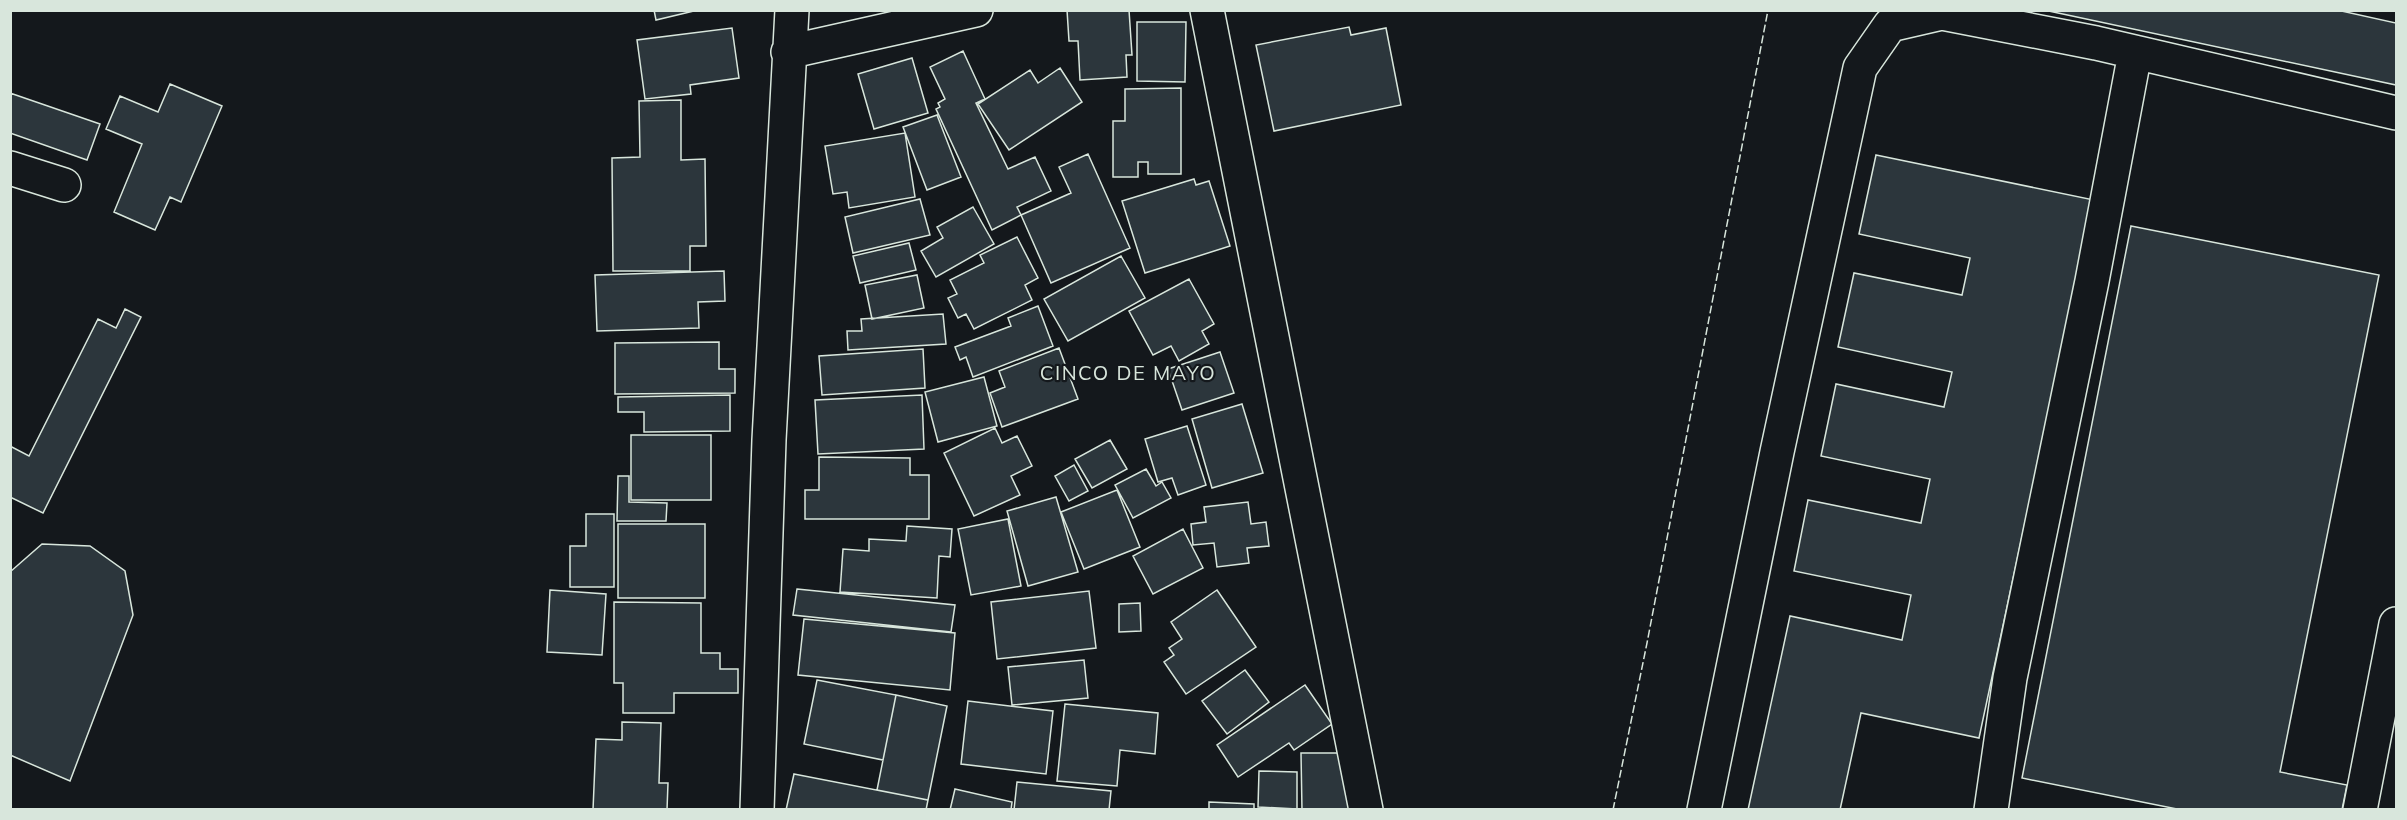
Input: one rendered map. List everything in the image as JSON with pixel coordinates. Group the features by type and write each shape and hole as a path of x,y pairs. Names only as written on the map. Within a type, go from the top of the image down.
{"street":[{"path":"757,810 769,440 792,10"},
{"path":"788,52 976,10"},
{"path":"1206,10 1366,810"},
{"path":"1704,810 1777,452 1860,68 1890,25 1942,13 2135,53 2397,113"},
{"path":"1991,810 2010,678 2092,281 2135,53"},
{"path":"10,168 64,185"},
{"path":"2360,810 2397,624"}],"building":[{"path":"654,10 698,10 656,20"},
{"path":"1067,10 1129,10 1132,55 1126,55 1127,77 1080,80 1078,41 1069,41"},
{"path":"2044,10 2337,10 2396,23 2396,85"},
{"path":"1137,22 1186,22 1185,82 1137,81"},
{"path":"1349,27 1351,35 1386,28 1401,105 1274,131 1256,45"},
{"path":"732,28 739,78 690,85 691,94 645,99 637,40"},
{"path":"963,51 985,99 976,103 1008,169 1035,157 1051,191 1017,207 1021,215 992,230 936,109 940,107 938,103 945,99 930,67"},
{"path":"912,58 928,113 874,129 858,74"},
{"path":"1060,68 1082,102 1009,150 978,104 1030,70 1038,83"},
{"path":"170,84 222,106 181,202 170,197 155,230 114,212 142,144 106,129 120,96 158,112"},
{"path":"1181,88 1181,174 1148,174 1148,162 1138,162 1138,177 1113,177 1113,121 1125,121 1125,89"},
{"path":"10,93 100,124 87,160 10,133"},
{"path":"681,100 681,160 705,159 706,246 690,246 690,271 613,271 612,158 640,157 639,101"},
{"path":"937,115 961,177 927,190 903,127"},
{"path":"905,133 915,197 849,208 847,192 833,194 825,146"},
{"path":"1088,154 1130,248 1051,283 1021,215 1071,193 1059,167"},
{"path":"1876,155 2094,200 1979,738 1861,713 1840,810 1748,810 1790,616 1902,640 1911,595 1794,571 1808,500 1921,523 1930,479 1821,456 1836,384 1944,407 1952,372 1838,347 1854,273 1962,295 1970,258 1859,234"},
{"path":"1194,179 1196,185 1209,181 1230,246 1145,273 1122,201"},
{"path":"920,199 930,235 853,253 845,217"},
{"path":"973,207 994,244 936,277 921,251 943,238 937,227"},
{"path":"2131,226 2379,275 2280,772 2347,785 2342,810 2182,810 2022,778"},
{"path":"1017,237 1038,278 1025,285 1032,300 974,329 966,314 958,318 948,298 957,294 950,280 984,263 980,255"},
{"path":"909,243 916,270 860,283 853,256"},
{"path":"1121,256 1145,298 1068,341 1044,299"},
{"path":"724,271 725,301 698,302 699,328 597,331 595,275"},
{"path":"917,275 924,308 872,319 865,285"},
{"path":"1189,279 1214,324 1202,331 1209,344 1179,361 1171,346 1153,355 1129,311"},
{"path":"1038,306 1053,346 973,377 966,357 960,360 955,347 1011,326 1008,318"},
{"path":"125,309 141,317 43,513 10,497 10,446 29,456 98,319 116,328"},
{"path":"943,314 946,344 848,350 847,331 862,331 861,319"},
{"path":"719,342 719,369 735,369 735,393 615,394 615,343"},
{"path":"1059,348 1078,399 1002,427 990,393 1005,387 999,371"},
{"path":"923,349 925,388 822,395 819,356"},
{"path":"1220,352 1234,393 1182,410 1168,369"},
{"path":"984,377 997,426 938,442 925,392"},
{"path":"730,395 730,431 644,432 644,412 618,412 618,397"},
{"path":"922,395 924,449 818,454 815,400"},
{"path":"1242,404 1263,473 1212,488 1192,419"},
{"path":"1187,426 1206,485 1178,495 1172,478 1158,482 1145,439"},
{"path":"995,428 1002,443 1017,436 1032,466 1011,476 1020,495 974,516 944,453"},
{"path":"631,435 711,435 711,500 631,500"},
{"path":"1110,440 1127,469 1092,488 1075,459"},
{"path":"819,457 910,458 910,475 929,475 929,519 805,519 805,490 819,490"},
{"path":"1074,465 1088,491 1069,501 1055,476"},
{"path":"1146,469 1156,486 1162,482 1171,498 1133,518 1115,485"},
{"path":"618,476 629,476 629,502 667,503 666,521 617,521"},
{"path":"1117,490 1140,547 1084,569 1061,512"},
{"path":"1056,497 1078,572 1028,586 1007,511"},
{"path":"1248,502 1251,524 1266,522 1269,546 1247,548 1249,563 1217,567 1214,543 1193,545 1191,524 1206,522 1204,507"},
{"path":"586,514 614,514 614,587 570,587 570,546 586,546"},
{"path":"1008,519 1021,586 971,595 958,529"},
{"path":"618,524 705,524 705,598 618,598"},
{"path":"907,526 952,529 950,557 939,556 937,598 840,592 843,549 869,551 869,539 906,541"},
{"path":"1183,529 1203,568 1153,594 1133,556"},
{"path":"42,544 90,546 125,571 133,615 70,781 10,755 10,572"},
{"path":"797,589 955,605 951,632 793,615"},
{"path":"550,590 606,594 602,655 547,652"},
{"path":"1217,590 1256,647 1186,694 1164,662 1174,655 1169,648 1182,639 1171,622"},
{"path":"1089,591 1096,648 997,659 991,602"},
{"path":"614,602 701,603 701,653 720,653 720,669 738,669 738,693 674,693 674,713 623,713 623,683 614,683"},
{"path":"1140,603 1141,631 1119,632 1119,604"},
{"path":"804,619 955,633 950,690 798,675"},
{"path":"1084,660 1088,698 1012,705 1008,667"},
{"path":"1245,670 1269,702 1227,734 1202,701"},
{"path":"817,680 896,695 883,760 804,744"},
{"path":"1305,685 1332,724 1294,750 1289,743 1238,777 1217,745"},
{"path":"896,695 947,706 928,800 877,790"},
{"path":"968,701 1053,711 1046,774 961,764"},
{"path":"1065,704 1158,713 1155,754 1120,750 1117,786 1057,781"},
{"path":"622,722 661,723 659,783 668,783 667,810 593,810 596,739 622,740"},
{"path":"1301,753 1348,753 1349,810 1302,810"},
{"path":"1259,771 1297,772 1297,809 1258,807"},
{"path":"794,774 928,800 926,810 786,810"},
{"path":"1017,782 1111,791 1109,810 1014,810"},
{"path":"955,789 1012,802 1011,810 950,810"},
{"path":"1209,802 1254,804 1254,810 1209,810"}],"fence":[{"path":"1613,810 1768,10"}],"district":[{"name":"CINCO DE MAYO","path":"1128,373"}]}
